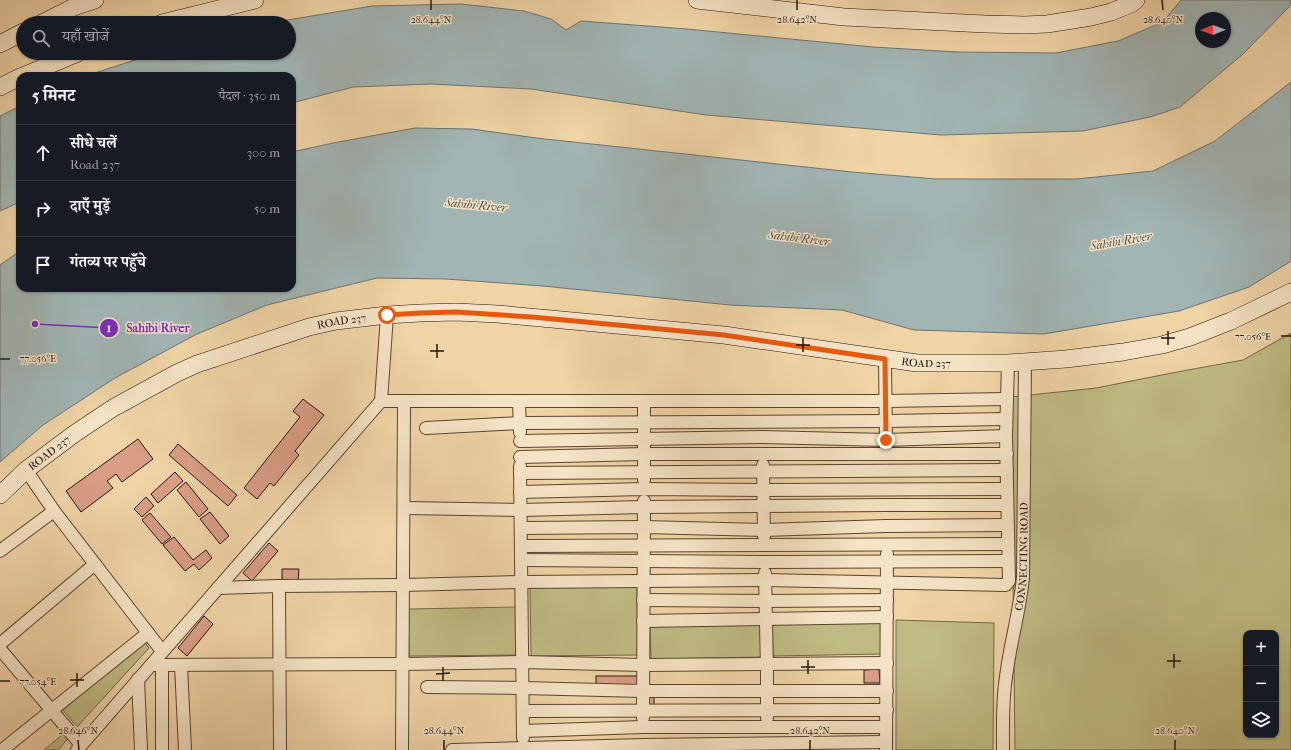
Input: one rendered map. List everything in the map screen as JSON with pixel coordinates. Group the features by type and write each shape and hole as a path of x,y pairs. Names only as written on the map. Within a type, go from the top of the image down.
{"street":[{"path":"56,16 74,7 95,0"},
{"path":"190,16 255,0"},
{"path":"697,0 844,17 1024,25 1047,24 1091,17 1111,12 1131,4 1136,0"},
{"path":"0,44 16,36"},
{"path":"33,72 61,60"},
{"path":"0,87 16,79"},
{"name":"ROAD 237","path":"0,495 26,470 74,434 113,408 177,373 197,364 309,327 336,321 387,315 456,312 532,317 724,335 917,363 1008,363 1066,359 1123,352 1162,345 1190,337 1231,321 1291,292"},
{"path":"162,750 156,665 162,651 381,401 387,315"},
{"path":"452,750 644,747 886,746 887,561 885,359"},
{"name":"CONNECTING ROAD","path":"1003,750 1006,678 1011,644 1021,599 1023,577 1025,362"},
{"path":"218,588 522,582 765,580 1004,586 1008,584 1009,581 1006,436 1008,363"},
{"path":"381,401 886,401 1006,399"},
{"path":"402,750 404,401"},
{"path":"519,401 523,749"},
{"path":"644,401 644,747"},
{"path":"761,401 767,664 766,747"},
{"path":"426,428 520,424 644,422 1006,419"},
{"path":"520,441 762,437 886,440 1006,436"},
{"path":"520,457 644,454 1007,454"},
{"path":"26,470 54,511 162,651"},
{"path":"520,473 1007,470"},
{"path":"520,492 644,489 763,490 1007,488"},
{"path":"404,508 521,510 764,506 1007,506"},
{"path":"0,551 54,511"},
{"path":"521,528 644,527 764,530 886,526 1007,525"},
{"path":"521,546 1008,544"},
{"path":"522,560 643,562 1008,561"},
{"path":"0,644 95,564"},
{"path":"279,586 280,750"},
{"path":"643,600 887,600"},
{"path":"643,620 887,617"},
{"path":"2,750 148,633"},
{"path":"0,649 52,711 79,747 138,679 156,665 523,662 643,665 887,663"},
{"path":"181,665 184,750"},
{"path":"138,679 141,750"},
{"path":"427,687 643,691 887,691"},
{"path":"523,711 887,710"},
{"path":"523,731 643,727 886,727"}],"shaded area":[{"path":"1291,333 1291,750 1015,750 1011,397 1096,388 1243,360"},
{"path":"637,586 638,655 531,656 530,587"},
{"path":"517,607 518,655 409,656 408,609"},
{"path":"880,620 881,654 773,656 772,622"},
{"path":"896,620 994,623 993,750 896,750"},
{"path":"763,624 763,657 651,659 650,625"},
{"path":"144,641 149,648 77,727 63,710"},
{"path":"68,730 72,734 58,750 44,750"}],"water":[{"path":"1181,0 1291,0 1291,5 1243,54 1180,107 1150,117 1083,131 941,135 706,115 531,89 431,84 353,87 296,102 296,72 98,72 135,60 296,60 296,19 372,6 461,4 524,11 551,19 566,30 581,21 687,29 873,47 957,52 1056,53 1118,41 1163,22"},
{"path":"1291,82 1291,261 1249,287 1179,311 1044,334 914,330 842,310 730,305 543,286 446,279 377,278 267,305 197,334 115,378 43,425 0,462 0,265 16,254 16,292 296,292 296,151 415,128 472,129 536,138 852,172 936,179 1077,179 1153,171 1215,141"},
{"path":"16,108 16,204 0,211 0,116"}],"building":[{"path":"303,399 324,415 295,451 299,455 274,486 270,483 257,499 244,488 300,417 293,411"},
{"path":"138,439 153,459 122,482 116,474 107,481 113,488 81,512 66,491"},
{"path":"178,444 237,495 228,506 169,455"},
{"path":"175,472 183,481 158,503 151,494"},
{"path":"186,482 208,509 199,517 177,490"},
{"path":"146,497 154,506 142,517 134,509"},
{"path":"210,512 229,536 220,544 200,519"},
{"path":"150,513 171,537 162,544 142,520"},
{"path":"174,537 193,560 206,550 212,558 199,570 194,564 185,571 163,545"},
{"path":"269,543 278,551 252,581 243,573"},
{"path":"282,569 299,569 298,582 282,582"},
{"path":"204,616 213,624 187,656 178,648"},
{"path":"879,669 880,683 864,683 864,670"},
{"path":"596,676 638,676 638,689 596,689"},
{"path":"646,695 654,695 654,709 646,709"}],"place":[{"name":"Sahibi River","path":"35,324"}],"route":[{"path":"387,315 456,312 532,317 724,335 885,359 886,440"}]}
